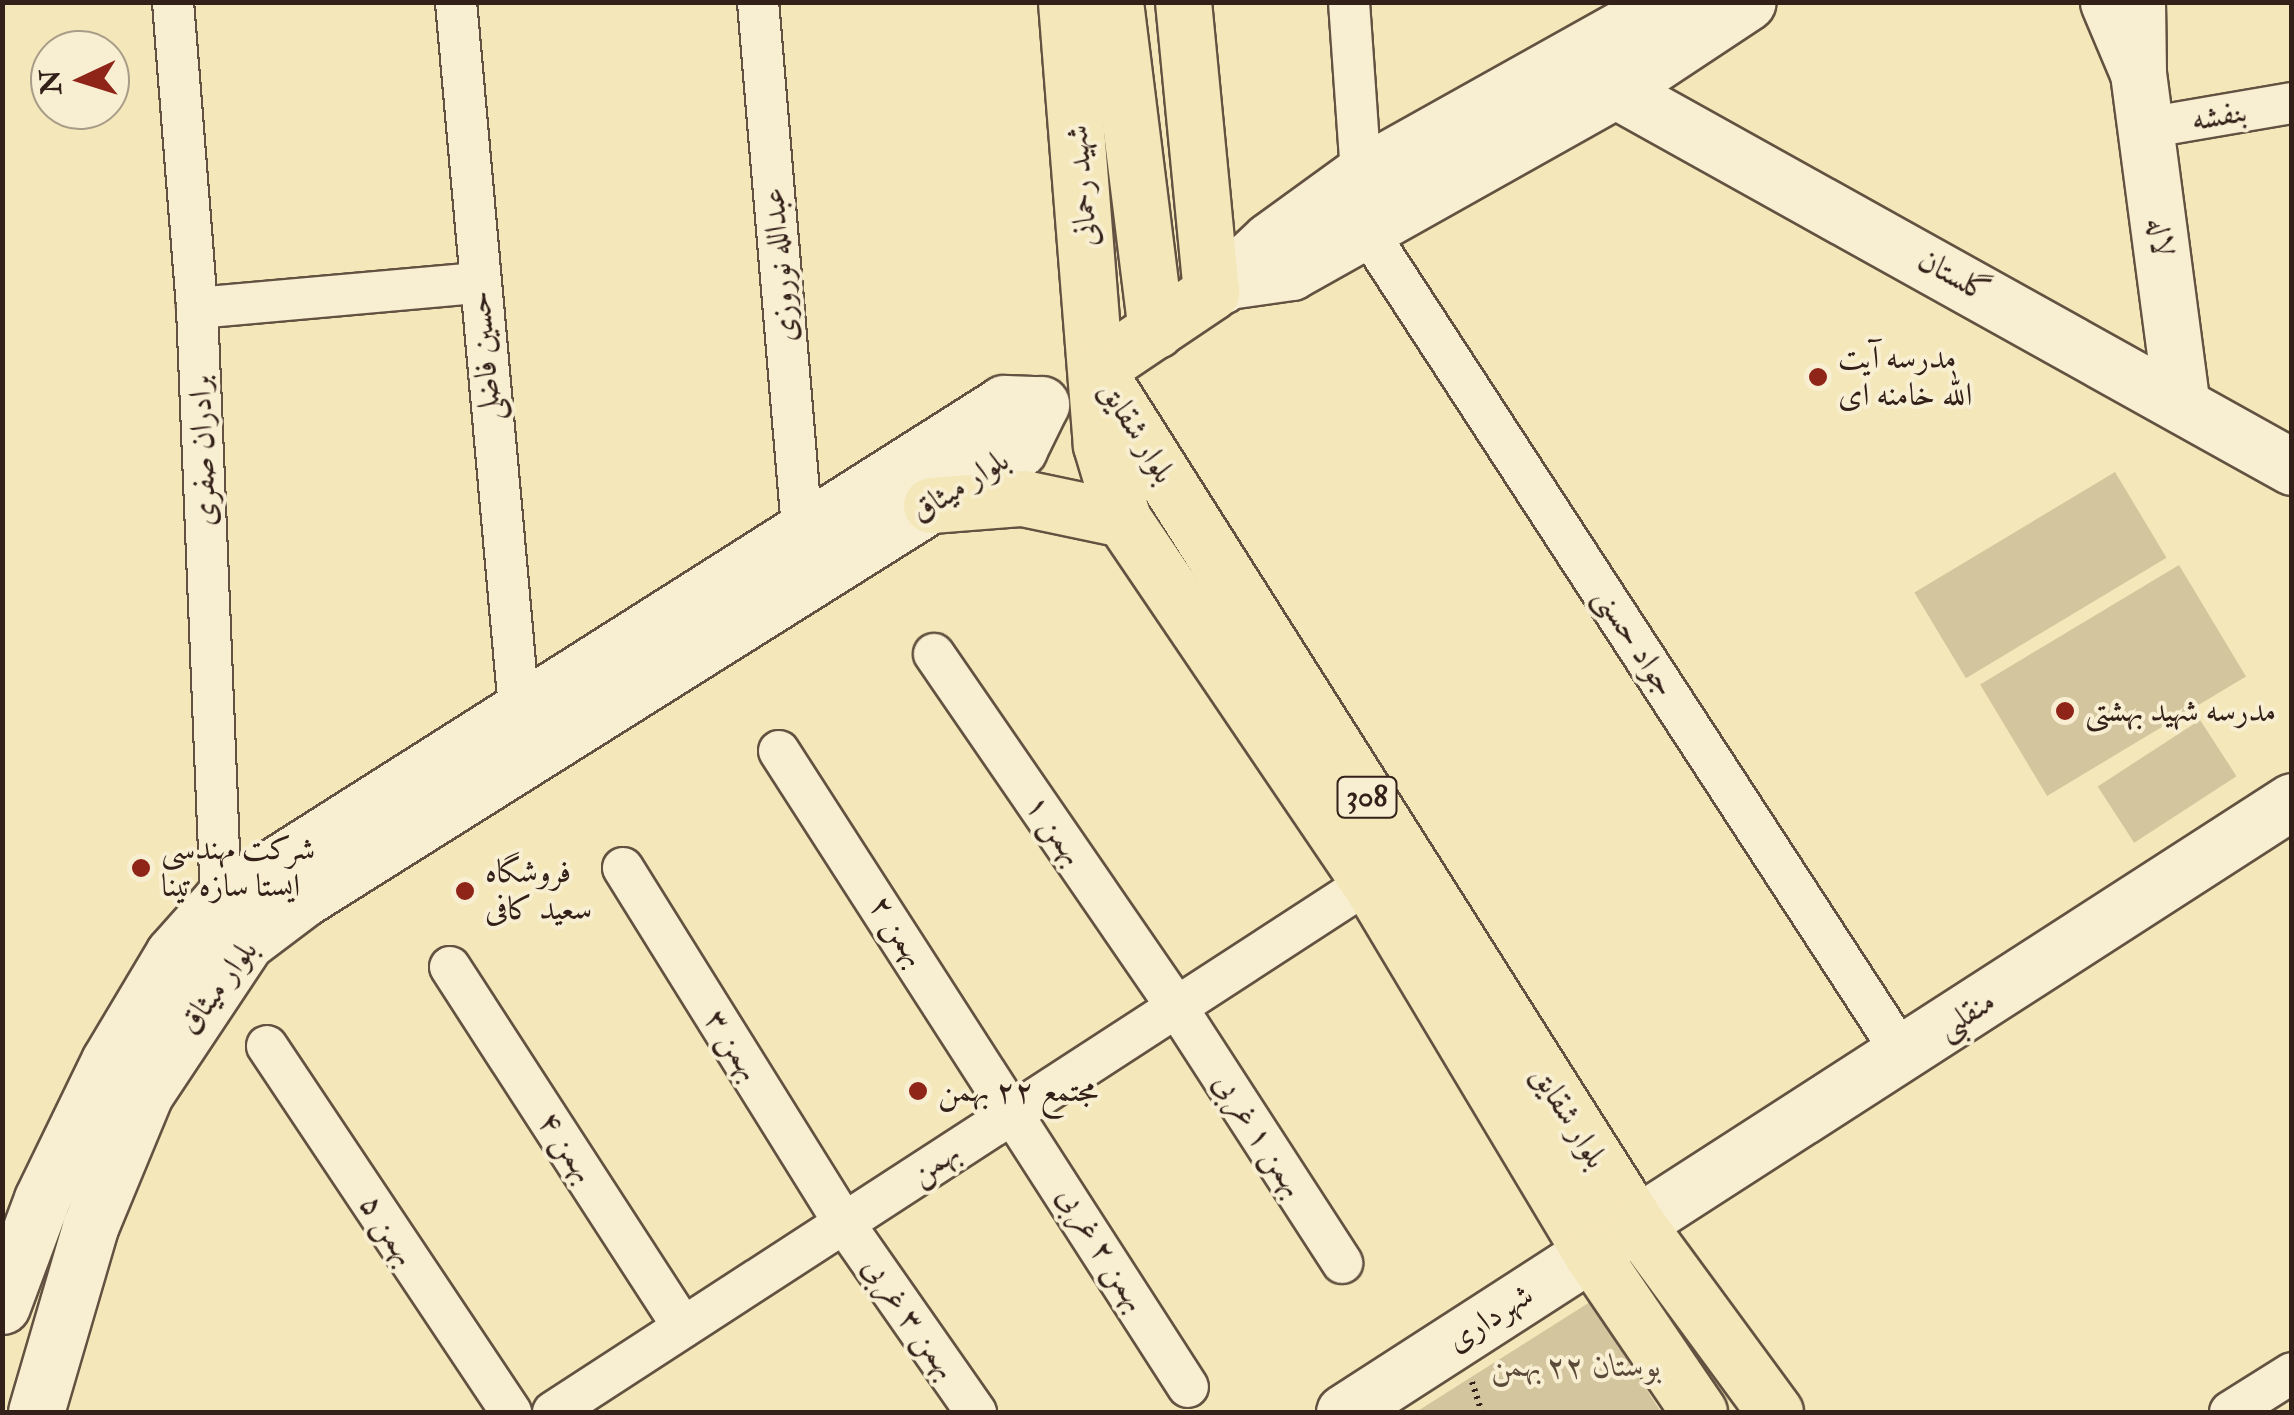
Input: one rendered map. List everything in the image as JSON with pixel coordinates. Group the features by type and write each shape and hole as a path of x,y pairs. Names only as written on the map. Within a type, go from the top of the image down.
{"main road":[{"name":"شهید رحمانی","path":"1066,2 1097,369"},
{"name":"شهید رحمانی","path":"1114,2 1156,330"},
{"path":"1183,2 1220,286"},
{"path":"1041,404 1220,286 1270,240 1361,174 1668,15 1748,2"},
{"path":"2108,2 2138,73"},
{"path":"2137,2 2138,73"},
{"path":"1220,286 1291,272 1615,90 1668,15"},
{"name":"لاله","path":"2138,73 2181,401"},
{"name":"گلستان","path":"1615,90 2181,401 2292,467"},
{"name":"بلوار شقایق","path":"1097,369 1101,444 1123,520 1368,882 1591,1253 1700,1412"},
{"name":"بلوار شقایق","path":"1097,369 1638,1224 1775,1412"},
{"name":"بلوار میثاق","path":"2,1306 42,1199 109,1061 173,954 221,900 1004,403 1041,404 1019,449 303,899 246,942 145,1094 90,1227 36,1412"},
{"path":"931,505 1023,498 1123,520"},
{"name":"منقلبی","path":"1638,1224 1904,1056 2292,801"},
{"name":"شهرداری","path":"1344,1412 1638,1224"}],"street":[{"name":"برادران صفری","path":"174,2 197,308 221,900"},
{"name":"حسین فاضلی","path":"456,2 478,283 519,708"},
{"name":"عبدالله نوروزی","path":"758,2 802,528"},
{"path":"1349,2 1365,228"},
{"name":"بنفشه","path":"2146,128 2292,103"},
{"name":"جواد حسنی","path":"1365,228 1904,1056"},
{"path":"197,308 478,283"},
{"name":"بهمن ۱","path":"934,654 1176,1006"},
{"name":"بهمن ۲","path":"779,751 1016,1111"},
{"name":"بهمن ۳","path":"623,868 844,1222"},
{"name":"بهمن","path":"553,1412 1368,882"},
{"name":"بهمن ۴","path":"450,967 683,1326"},
{"name":"بهمن ۱ غربی","path":"1176,1006 1342,1263"},
{"name":"بهمن ۵","path":"268,1046 511,1412"},
{"name":"بهمن ۲ غربی","path":"1016,1111 1188,1387"},
{"name":"بهمن ۳ غربی","path":"844,1222 976,1412"},
{"path":"2230,1412 2292,1373"}],"green space":[{"path":"2115,472 2167,558 1966,678 1914,593"},
{"path":"2179,565 2246,676 2047,796 1980,684"},
{"path":"2200,720 2236,776 2134,843 2098,786"},
{"name":"بوستان ۲۲ بهمن","path":"1590,1302 1661,1412 1416,1412"}],"place":[{"name":"مدرسه آیت الله خامنه ای","path":"1818,377"},
{"name":"مدرسه شهید بهشتی","path":"2065,711"},
{"name":"شرکت مهندسی ایستا سازه تینا","path":"141,868"},
{"name":"فروشگاه سعید کافی","path":"465,891"},
{"name":"مجتمع ۲۲ بهمن","path":"918,1091"}]}
